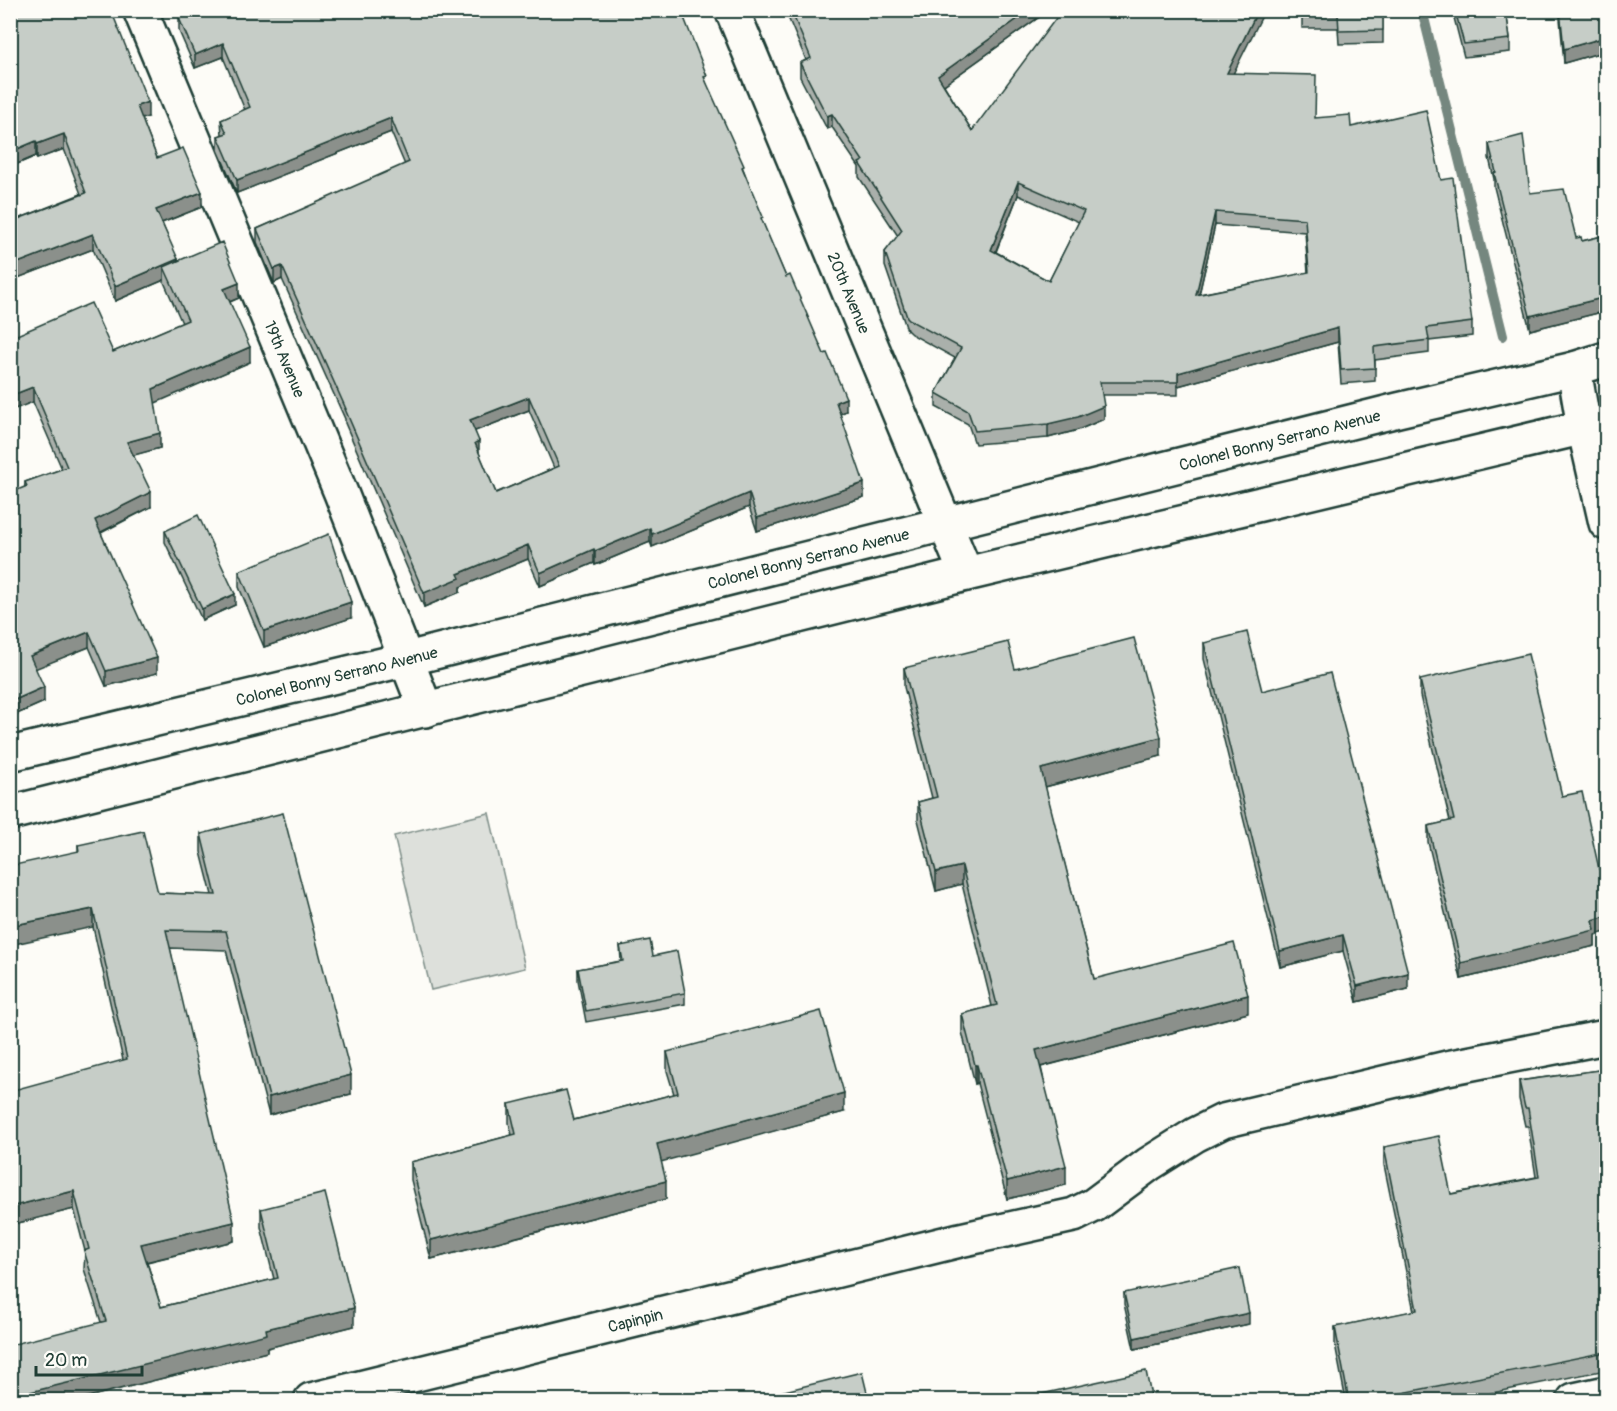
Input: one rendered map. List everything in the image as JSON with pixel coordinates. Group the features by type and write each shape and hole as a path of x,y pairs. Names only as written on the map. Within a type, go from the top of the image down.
{"main road":[{"name":"19th Avenue","path":"140,10 337,482 426,710"},
{"name":"20th Avenue","path":"732,10 966,574"},
{"name":"Colonel Bonny Serrano Avenue","path":"10,754 407,659 1387,413 1574,369 1606,359"},
{"path":"1574,369 1595,425 1606,523"},
{"path":"10,813 966,574 1595,425"},
{"name":"Capinpin","path":"311,1401 960,1240 1074,1215 1094,1205 1149,1164 1223,1120 1447,1068 1606,1037"},
{"path":"1574,1401 1606,1393"}],"shaded area":[{"path":"489,813 525,968 431,990 394,836"}],"building":[{"path":"10,10 111,10 148,102 137,106 157,158 183,148 202,192 156,210 178,259 115,286 93,234 10,266 10,222 86,193 64,134 37,144 36,141 10,152"},
{"path":"185,10 681,10 707,76 704,77 744,166 742,167 763,217 761,218 786,277 790,275 846,398 836,402 864,483 757,518 749,493 652,534 650,528 540,573 528,545 458,574 460,578 424,593 282,266 274,269 257,229 409,162 391,118 237,180 218,136 227,133 221,120 250,107 223,43 195,55 179,18 187,14","holes":["529,397 559,466 496,493 475,443 479,441 470,420"]},
{"path":"791,10 1030,10 938,76 972,131 1062,10 1258,10 1227,73 1316,75 1315,118 1350,115 1351,127 1426,110 1441,180 1453,178 1472,322 1427,328 1429,340 1374,347 1375,368 1341,370 1338,328 1178,373 1178,382 1100,382 1104,406 1078,417 1048,424 975,431 968,411 936,393 961,348 907,317 885,252 902,230 859,163 863,161 832,114 827,116 800,63 811,58","holes":["1018,182 1084,211 1049,281 991,250","1215,212 1305,219 1309,272 1196,295"]},
{"path":"1302,10 1383,10 1383,30 1339,31 1338,15 1302,15"},
{"path":"1455,10 1506,10 1510,39 1464,44"},
{"path":"1560,10 1606,10 1606,37 1564,49"},
{"path":"1523,135 1530,193 1564,189 1576,238 1581,237 1582,241 1606,235 1606,297 1530,316 1494,173 1496,172 1489,144"},
{"path":"222,242 239,283 224,289 250,347 153,389 160,433 127,442 151,492 95,520 157,658 106,671 89,632 30,656 44,687 10,702 10,493 27,486 25,482 67,467 33,387 10,396 10,338 91,303 113,352 188,320 164,267"},
{"path":"198,515 235,594 202,609 165,531"},
{"path":"329,534 351,602 264,631 239,571"},
{"path":"1247,632 1262,691 1330,673 1408,973 1357,986 1343,935 1280,951 1204,643"},
{"path":"1134,638 1161,737 1041,769 1094,979 1234,943 1248,995 1036,1050 1066,1166 1007,1181 962,1014 997,1005 962,866 936,872 918,802 937,797 904,668 1008,642 1015,669"},
{"path":"1528,654 1562,796 1582,792 1599,869 1606,867 1606,916 1593,920 1595,930 1461,963 1428,826 1454,820 1420,680"},
{"path":"283,813 351,1075 269,1097 226,931 166,930 234,1222 141,1244 161,1307 278,1278 261,1209 325,1193 354,1308 266,1329 267,1334 10,1397 10,1345 106,1321 84,1251 89,1249 74,1191 10,1207 10,1091 127,1059 93,909 10,926 10,866 79,851 78,845 143,831 158,893 216,895 201,834"},
{"path":"650,940 653,956 677,951 685,993 586,1011 578,969 623,961 620,946"},
{"path":"821,1011 844,1093 657,1144 666,1181 431,1240 411,1162 516,1134 509,1104 566,1090 574,1120 678,1093 667,1052"},
{"path":"1606,1069 1606,1352 1363,1401 1349,1401 1335,1327 1417,1310 1384,1147 1439,1136 1451,1194 1539,1177 1528,1108 1525,1108 1519,1081"},
{"path":"1240,1268 1249,1313 1134,1338 1124,1293"},
{"path":"1146,1371 1152,1401 1010,1401"},
{"path":"862,1372 869,1401 744,1401"}],"waterway":[{"path":"1422,10 1503,336"}]}
